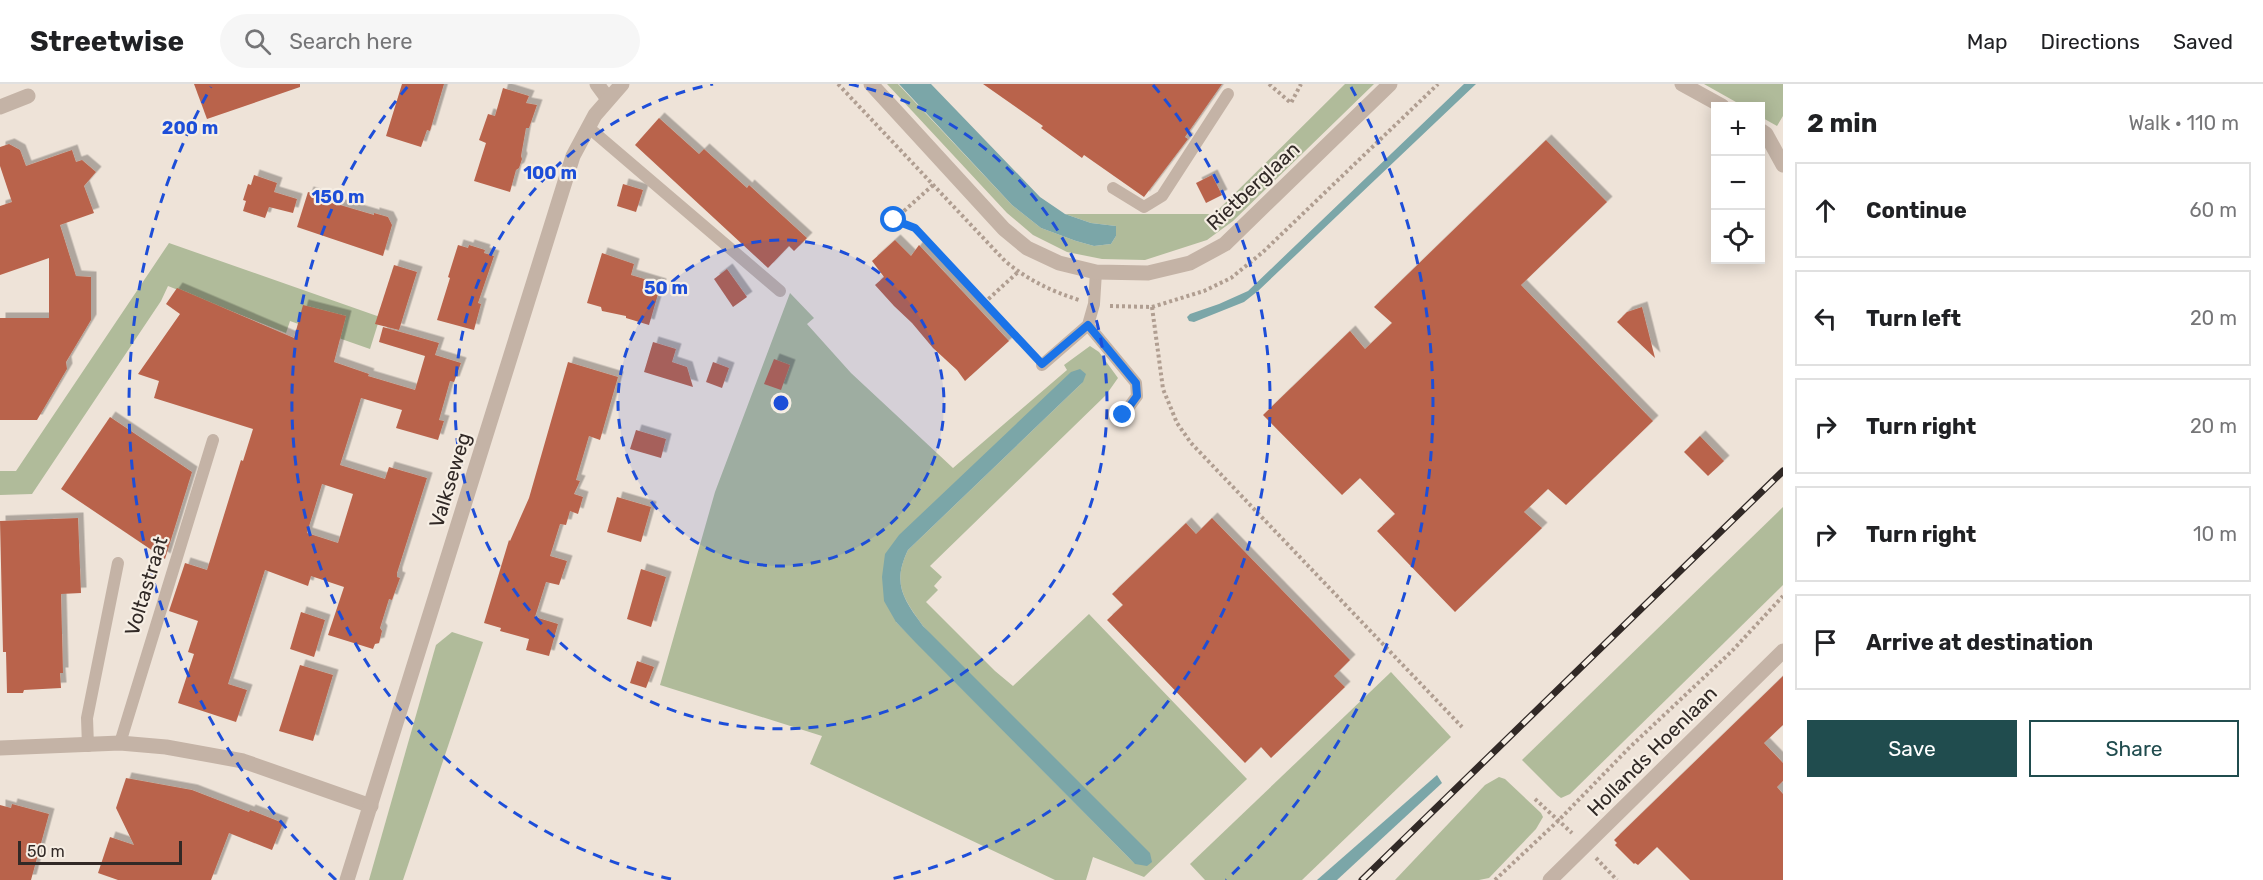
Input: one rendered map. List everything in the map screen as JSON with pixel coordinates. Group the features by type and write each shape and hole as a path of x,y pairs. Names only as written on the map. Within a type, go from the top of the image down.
{"street":[{"path":"597,84 608,99"},
{"name":"Valkseweg","path":"347,880 573,156 588,127 622,84"},
{"name":"Rietberglaan","path":"871,84 1004,228 1027,248 1059,263 1096,272 1148,273 1190,263 1225,244 1390,84"},
{"path":"1682,84 1715,102"},
{"path":"0,107 28,96"},
{"path":"1765,133 1783,165"},
{"name":"Hollands Hoenlaan","path":"1550,880 1783,651"},
{"path":"0,748 120,743 166,747 243,761 371,806"}],"lane":[{"path":"1113,188 1144,207 1162,196 1228,94"},
{"path":"588,127 780,291"},
{"path":"1042,364 1088,325 1094,304 1096,272"},
{"path":"1088,325 1136,383 1137,396 1123,415"},
{"name":"Voltastraat","path":"120,743 213,440"},
{"name":"Voltastraat","path":"88,746 87,718 118,563"}],"path":[{"path":"1269,84 1291,103 1301,84"},
{"path":"933,185 894,220 915,228 1042,364"},
{"path":"984,303 1018,272"},
{"path":"1152,307 1163,389 1177,423 1191,443 1462,727"},
{"path":"1495,880 1559,820 1629,748 1732,651 1783,596"}],"green space":[{"path":"887,84 898,84 1012,205 1041,228 1094,246 1111,244 1116,236 1116,226 1091,223 1065,214 1214,214 1345,84 1374,84 1233,221 1207,240 1145,260 1102,259 1067,252 1033,235 1007,213"},
{"path":"1704,84 1783,84 1783,116 1777,126 1765,119 1765,102 1736,102"},
{"path":"169,243 380,317 370,349 290,321 286,333 168,286 161,301 32,494 0,495 0,471 16,471"},
{"path":"790,293 814,318 807,324 851,373 953,468 1067,370 1064,365 1090,346 1099,352 1118,378 1106,395 930,566 942,577 934,586 938,590 926,602 1013,686 1089,614 1247,779 1144,877 1093,857 1086,880 1055,880 810,764 822,736 660,685 715,492","holes":["1083,382 908,550 903,562 900,581 905,598 923,626 1135,864 896,622 900,535"]},
{"path":"1783,507 1783,585 1570,794 1561,798 1557,795 1522,760"},
{"path":"452,632 483,642 403,880 369,880 436,645"},
{"path":"1391,672 1451,737 1302,880 1205,880 1190,864"},
{"path":"1499,777 1505,779 1543,817 1536,829 1489,878 1395,880 1485,785"}],"water":[{"path":"899,84 931,84 1040,197 1065,214 1091,223 1116,226 1116,236 1111,244 1094,246 1041,228 1012,205"},
{"path":"1464,84 1476,84 1258,291 1244,302 1194,322 1189,321 1187,317 1190,314 1248,291"},
{"path":"1080,369 1086,374 1083,382 908,550 903,562 900,581 905,599 923,626 1150,853 1152,862 1147,866 1135,864 915,642 896,622 884,601 882,577 885,554 899,535 1071,372"},
{"path":"1437,775 1442,783 1337,880 1317,880"}],"building":[{"path":"194,84 300,84 300,87 207,119"},
{"path":"402,84 444,84 430,131 427,130 421,147 386,136"},
{"path":"983,84 1222,84 1185,137 1188,139 1144,197 1084,155 1082,158 1041,128 1043,126"},
{"path":"503,88 529,96 526,103 537,105 529,128 526,128 522,159 516,170 510,192 474,181 486,143 479,140 488,114 495,116"},
{"path":"659,118 699,154 704,149 747,188 749,185 807,238 794,251 789,246 768,268 635,145"},
{"path":"1546,140 1607,202 1521,285 1653,421 1566,505 1548,489 1524,512 1542,528 1455,612 1377,531 1395,514 1360,478 1342,495 1263,415 1350,331 1365,349 1392,323 1374,307"},
{"path":"9,144 20,150 26,166 72,150 76,162 82,160 96,172 84,186 94,213 60,225 76,276 91,277 91,320 66,362 67,369 37,420 0,420 0,318 49,318 49,258 0,275 0,206 12,202 0,166 0,147"},
{"path":"254,175 277,183 274,192 297,199 293,213 269,207 265,218 243,211 246,201 243,200 248,184 251,185"},
{"path":"1212,175 1222,195 1206,203 1196,183"},
{"path":"623,184 643,190 636,212 617,206"},
{"path":"308,192 330,199 330,202 388,217 392,225 383,256 297,227"},
{"path":"895,240 911,256 919,245 1009,341 965,381 875,285 884,277 872,261"},
{"path":"458,245 468,248 469,245 485,250 484,253 494,256 478,303 481,304 474,330 437,320"},
{"path":"602,253 634,264 631,275 661,284 649,325 626,318 626,316 602,311 601,307 587,303"},
{"path":"394,265 417,272 399,330 375,324"},
{"path":"727,269 747,297 733,307 714,279"},
{"path":"177,288 294,338 303,305 346,316 334,362 369,374 368,376 415,390 425,356 379,342 383,327 439,343 435,355 461,363 454,382 450,381 439,420 444,421 438,440 396,428 402,410 361,398 340,465 385,479 389,467 427,478 397,573 397,577 400,578 392,600 389,599 380,628 382,631 379,643 375,644 373,649 328,635 344,587 311,576 308,586 265,570 228,684 247,690 236,722 178,703 194,654 188,652 198,621 169,611 185,563 207,570 253,429 154,398 159,381 138,374 180,314 166,304","holes":["322,484 353,494 338,543 307,533"]},
{"path":"1642,307 1655,358 1617,322 1627,312"},
{"path":"653,342 676,349 672,362 687,367 693,387 644,372"},
{"path":"774,359 790,365 781,390 764,384"},
{"path":"568,362 618,377 600,440 589,436 576,480 580,481 574,494 583,497 578,514 570,511 566,525 560,524 550,556 567,561 559,585 546,582 535,617 558,624 549,656 526,650 529,639 500,631 501,628 484,623 509,540 529,498"},
{"path":"713,362 729,368 722,388 706,382"},
{"path":"110,417 192,472 165,559 61,489"},
{"path":"636,430 666,439 661,458 630,449"},
{"path":"1700,436 1724,461 1708,476 1684,452"},
{"path":"617,497 651,507 641,542 607,532"},
{"path":"78,518 81,593 61,594 63,673 60,673 61,688 7,693 6,652 3,652 0,521"},
{"path":"1212,518 1350,660 1334,676 1345,687 1271,758 1261,747 1245,763 1107,620 1123,605 1112,594 1186,523 1196,534"},
{"path":"641,569 666,577 651,627 627,619"},
{"path":"301,612 325,620 314,657 290,649"},
{"path":"637,661 654,667 646,688 630,683"},
{"path":"300,665 333,675 313,741 279,731"},
{"path":"1783,676 1783,725 1764,743 1783,763 1783,781 1777,787 1783,794 1783,880 1690,880 1657,847 1638,865 1634,864 1615,845 1617,843 1614,840"},
{"path":"126,778 192,790 283,823 272,850 229,833 211,880 118,880 98,873 110,837 134,845 116,808"},
{"path":"12,804 49,814 31,880 0,880 0,805 11,808"}],"railway":[{"path":"1362,880 1783,471"}],"route":[{"path":"894,220 915,228 1042,364 1088,325 1122,363 1136,383 1137,396 1123,415"}]}
